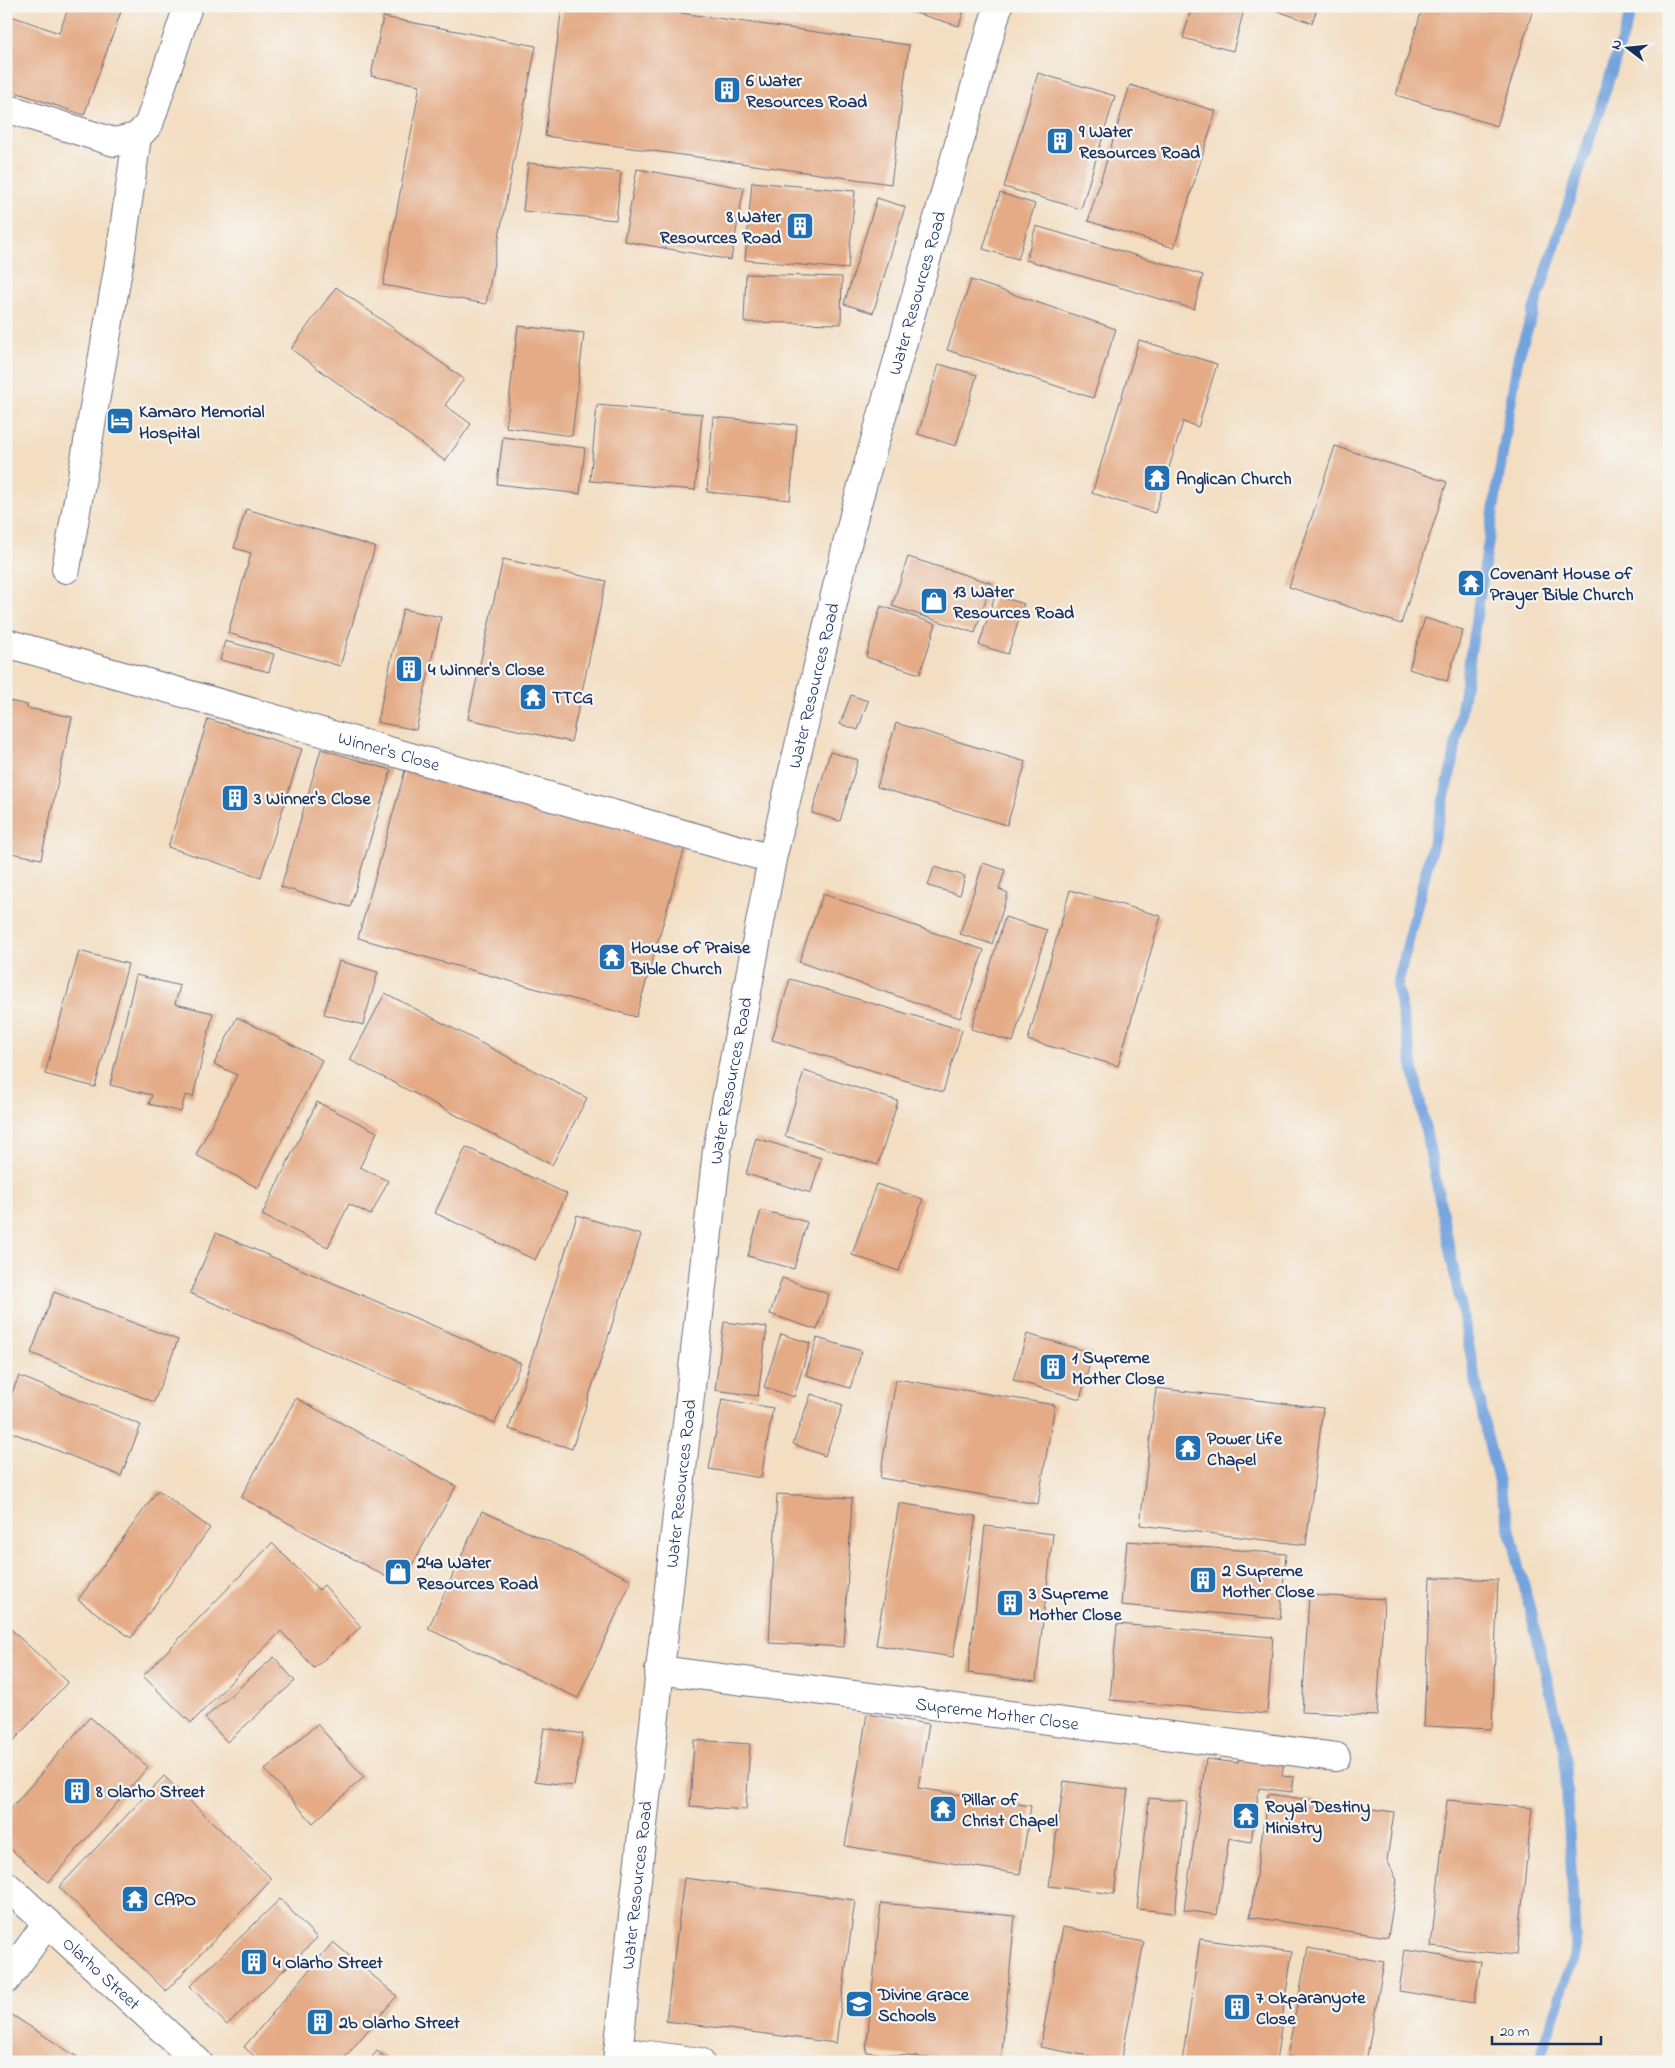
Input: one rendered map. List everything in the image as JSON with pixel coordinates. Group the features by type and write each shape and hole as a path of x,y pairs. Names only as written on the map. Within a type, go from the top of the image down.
{"street":[{"path":"66,569 120,258 137,137 149,124 188,6"},
{"name":"Water Resources Road","path":"618,2056 717,1150 772,859 855,511 998,6"},
{"path":"6,108 114,142 137,137"},
{"name":"Winner's Close","path":"6,643 772,859"},
{"name":"Supreme Mother Close","path":"659,1670 1336,1757"},
{"name":"Olarho Street","path":"6,1886 198,2062"},
{"path":"6,1980 47,1923"},
{"path":"618,2056 700,2062"}],"building":[{"path":"69,6 123,6 84,115 6,89 6,14 59,33"},
{"name":"6 Water Resources Road","path":"562,6 631,6 909,45 891,184 545,136"},
{"path":"911,6 965,6 959,26 909,11"},
{"path":"1192,6 1245,6 1233,51 1183,38"},
{"path":"1263,6 1318,6 1312,23"},
{"path":"1423,6 1534,6 1497,126 1396,95"},
{"path":"383,17 536,46 486,304 383,285 420,85 371,76"},
{"name":"9 Water Resources Road","path":"1038,73 1115,96 1081,209 1004,187"},
{"path":"1130,85 1216,111 1174,248 1088,221"},
{"path":"528,163 621,172 616,220 523,211"},
{"path":"637,169 744,188 731,260 624,241"},
{"name":"8 Water Resources Road","path":"752,182 855,191 848,269 745,260"},
{"path":"1000,193 1035,204 1018,259 983,249"},
{"path":"877,198 905,207 873,313 844,304"},
{"path":"1036,226 1203,275 1194,309 1026,260"},
{"path":"746,274 842,277 841,324 744,322"},
{"path":"971,280 1116,329 1093,398 947,350"},
{"path":"336,287 464,379 445,405 471,424 445,461 291,349"},
{"path":"518,326 584,333 572,436 506,427"},
{"path":"1139,340 1217,364 1198,427 1183,422 1155,513 1092,493"},
{"path":"939,364 977,375 956,446 918,434"},
{"path":"597,405 702,414 695,490 590,481"},
{"path":"713,417 797,425 790,500 707,492"},
{"path":"503,437 585,448 580,494 497,484"},
{"path":"1335,446 1447,482 1401,624 1289,587"},
{"path":"246,509 375,547 340,666 228,633 251,553 234,548"},
{"path":"908,557 991,583 975,633 892,606"},
{"path":"503,559 606,581 571,742 468,719"},
{"path":"995,595 1024,604 1008,654 979,645"},
{"path":"881,606 936,624 920,674 866,657"},
{"name":"4 Winner's Close","path":"403,609 441,617 416,730 377,722"},
{"path":"1425,618 1463,630 1447,681 1409,669"},
{"path":"225,641 274,654 269,672 220,660"},
{"path":"851,695 868,701 858,730 840,724"},
{"path":"6,700 27,705 27,708 72,717 41,859 6,852"},
{"name":"3 Winner's Close","path":"208,719 302,749 261,877 168,847"},
{"path":"896,723 1026,762 1007,825 877,787"},
{"path":"321,749 391,770 350,907 281,887"},
{"path":"830,752 858,760 840,821 812,813"},
{"path":"406,767 685,847 636,1017 358,938"},
{"path":"983,863 1005,870 999,889 1008,893 992,944 960,934"},
{"path":"934,867 965,876 960,895 928,886"},
{"path":"1070,890 1161,916 1118,1066 1028,1040"},
{"path":"823,894 984,950 960,1018 799,962"},
{"path":"1005,917 1047,930 1013,1042 971,1029"},
{"path":"79,951 128,964 95,1087 45,1074"},
{"path":"339,961 378,972 363,1025 324,1014"},
{"path":"136,975 180,986 175,1004 213,1013 193,1097 185,1095 181,1112 149,1104 152,1095 110,1085"},
{"path":"790,979 962,1030 943,1092 772,1040"},
{"path":"385,993 587,1098 552,1165 350,1060"},
{"path":"237,1017 322,1060 258,1188 196,1155 237,1075 214,1064"},
{"path":"804,1071 898,1101 878,1165 785,1136"},
{"path":"317,1102 377,1132 360,1167 388,1181 371,1215 349,1204 328,1247 262,1215"},
{"path":"756,1138 821,1158 811,1193 746,1174"},
{"path":"466,1147 567,1194 535,1260 435,1213"},
{"path":"876,1184 923,1199 899,1271 852,1255"},
{"path":"761,1210 807,1222 794,1269 748,1256"},
{"path":"577,1215 641,1235 572,1449 509,1429"},
{"path":"216,1233 521,1363 495,1423 190,1293"},
{"path":"782,1278 829,1294 817,1330 770,1314"},
{"path":"54,1292 178,1340 154,1402 31,1353"},
{"path":"724,1322 767,1327 758,1396 715,1390"},
{"path":"781,1334 810,1343 794,1397 764,1387"},
{"name":"1 Supreme Mother Close","path":"1027,1334 1093,1353 1080,1399 1013,1380"},
{"path":"817,1338 862,1351 850,1388 806,1375"},
{"path":"19,1376 141,1425 121,1476 6,1430 6,1407"},
{"path":"896,1379 1055,1405 1038,1504 880,1478"},
{"path":"1156,1388 1323,1408 1306,1545 1140,1525"},
{"path":"811,1394 843,1405 825,1456 793,1444"},
{"path":"296,1398 456,1486 401,1585 241,1497"},
{"path":"722,1399 773,1408 761,1478 709,1469"},
{"path":"158,1490 210,1528 131,1638 78,1600"},
{"path":"777,1494 852,1498 844,1647 769,1643"},
{"path":"899,1503 976,1516 953,1657 876,1645"},
{"path":"482,1511 632,1580 578,1698 428,1629"},
{"name":"3 Supreme Mother Close","path":"985,1526 1053,1534 1036,1681 968,1673"},
{"name":"2 Supreme Mother Close","path":"1127,1541 1286,1554 1280,1619 1121,1605"},
{"path":"272,1543 319,1590 324,1585 361,1627 314,1668 281,1631 191,1723 143,1676"},
{"path":"1430,1577 1498,1580 1492,1729 1424,1726"},
{"path":"1309,1595 1384,1599 1377,1716 1302,1712"},
{"path":"1117,1624 1273,1637 1267,1714 1110,1700"},
{"path":"6,1625 68,1682 6,1749"},
{"path":"274,1657 295,1681 227,1742 205,1718"},
{"path":"867,1714 929,1724 918,1788 1031,1806 1020,1874 845,1846"},
{"name":"8 Olarho Street","path":"90,1717 148,1767 49,1882 6,1845 6,1814"},
{"path":"317,1724 364,1777 313,1823 265,1770"},
{"path":"544,1728 583,1734 574,1786 535,1781"},
{"path":"694,1740 750,1744 746,1810 690,1806"},
{"path":"1239,1755 1284,1762 1282,1776 1294,1777 1292,1792 1259,1788 1251,1842 1229,1838 1217,1915 1184,1910 1206,1759 1238,1763"},
{"path":"164,1776 272,1879 166,1991 59,1887"},
{"path":"1064,1781 1128,1790 1114,1894 1049,1886"},
{"path":"1268,1794 1394,1812 1387,1860 1397,1880 1388,1937 1250,1917"},
{"path":"1149,1798 1187,1802 1175,1913 1137,1909"},
{"path":"1447,1800 1532,1808 1517,1955 1431,1947"},
{"path":"684,1878 855,1900 836,2043 666,2021"},
{"name":"4 Olarho Street","path":"280,1899 317,1938 227,2025 190,1986"},
{"path":"881,1903 1015,1916 1001,2062 969,2062 866,2052"},
{"path":"1063,1927 1144,1942 1121,2062 1040,2047"},
{"name":"7 Okparanyote Close","path":"1200,1939 1292,1952 1276,2062 1182,2062"},
{"name":"2b Olarho Street","path":"333,1942 397,1996 341,2062 261,2062 244,2047"},
{"path":"1308,1948 1384,1962 1366,2062 1316,2062 1287,2056"},
{"path":"1405,1950 1481,1962 1474,2003 1399,1991"},
{"path":"6,2011 77,2057 75,2062 6,2062"},
{"path":"377,2051 391,2062 368,2062"}],"waterway":[{"path":"1538,2062 1576,1950 1564,1747 1487,1436 1397,987 1453,762 1518,358 1633,6"}],"place":[{"name":"6 Water Resources Road","path":"727,90"},
{"name":"9 Water Resources Road","path":"1060,141"},
{"name":"8 Water Resources Road","path":"800,226"},
{"name":"Kamaro Memorial Hospital","path":"120,421"},
{"name":"Anglican Church","path":"1157,478"},
{"name":"Covenant House of Prayer Bible Church","path":"1471,583"},
{"name":"13 Water Resources Road","path":"934,601"},
{"name":"4 Winner's Close","path":"409,669"},
{"name":"TTCG","path":"533,697"},
{"name":"3 Winner's Close","path":"235,798"},
{"name":"House of Praise Bible Church","path":"612,957"},
{"name":"1 Supreme Mother Close","path":"1053,1367"},
{"name":"Power Life Chapel","path":"1188,1448"},
{"name":"24a Water Resources Road","path":"398,1572"},
{"name":"2 Supreme Mother Close","path":"1203,1580"},
{"name":"3 Supreme Mother Close","path":"1010,1603"},
{"name":"8 Olarho Street","path":"77,1791"},
{"name":"Pillar of Christ Chapel","path":"943,1809"},
{"name":"Royal Destiny Ministry","path":"1246,1816"},
{"name":"CAPO","path":"135,1899"},
{"name":"4 Olarho Street","path":"254,1962"},
{"name":"Divine Grace Schools","path":"859,2004"},
{"name":"7 Okparanyote Close","path":"1237,2007"},
{"name":"2b Olarho Street","path":"320,2022"}]}
